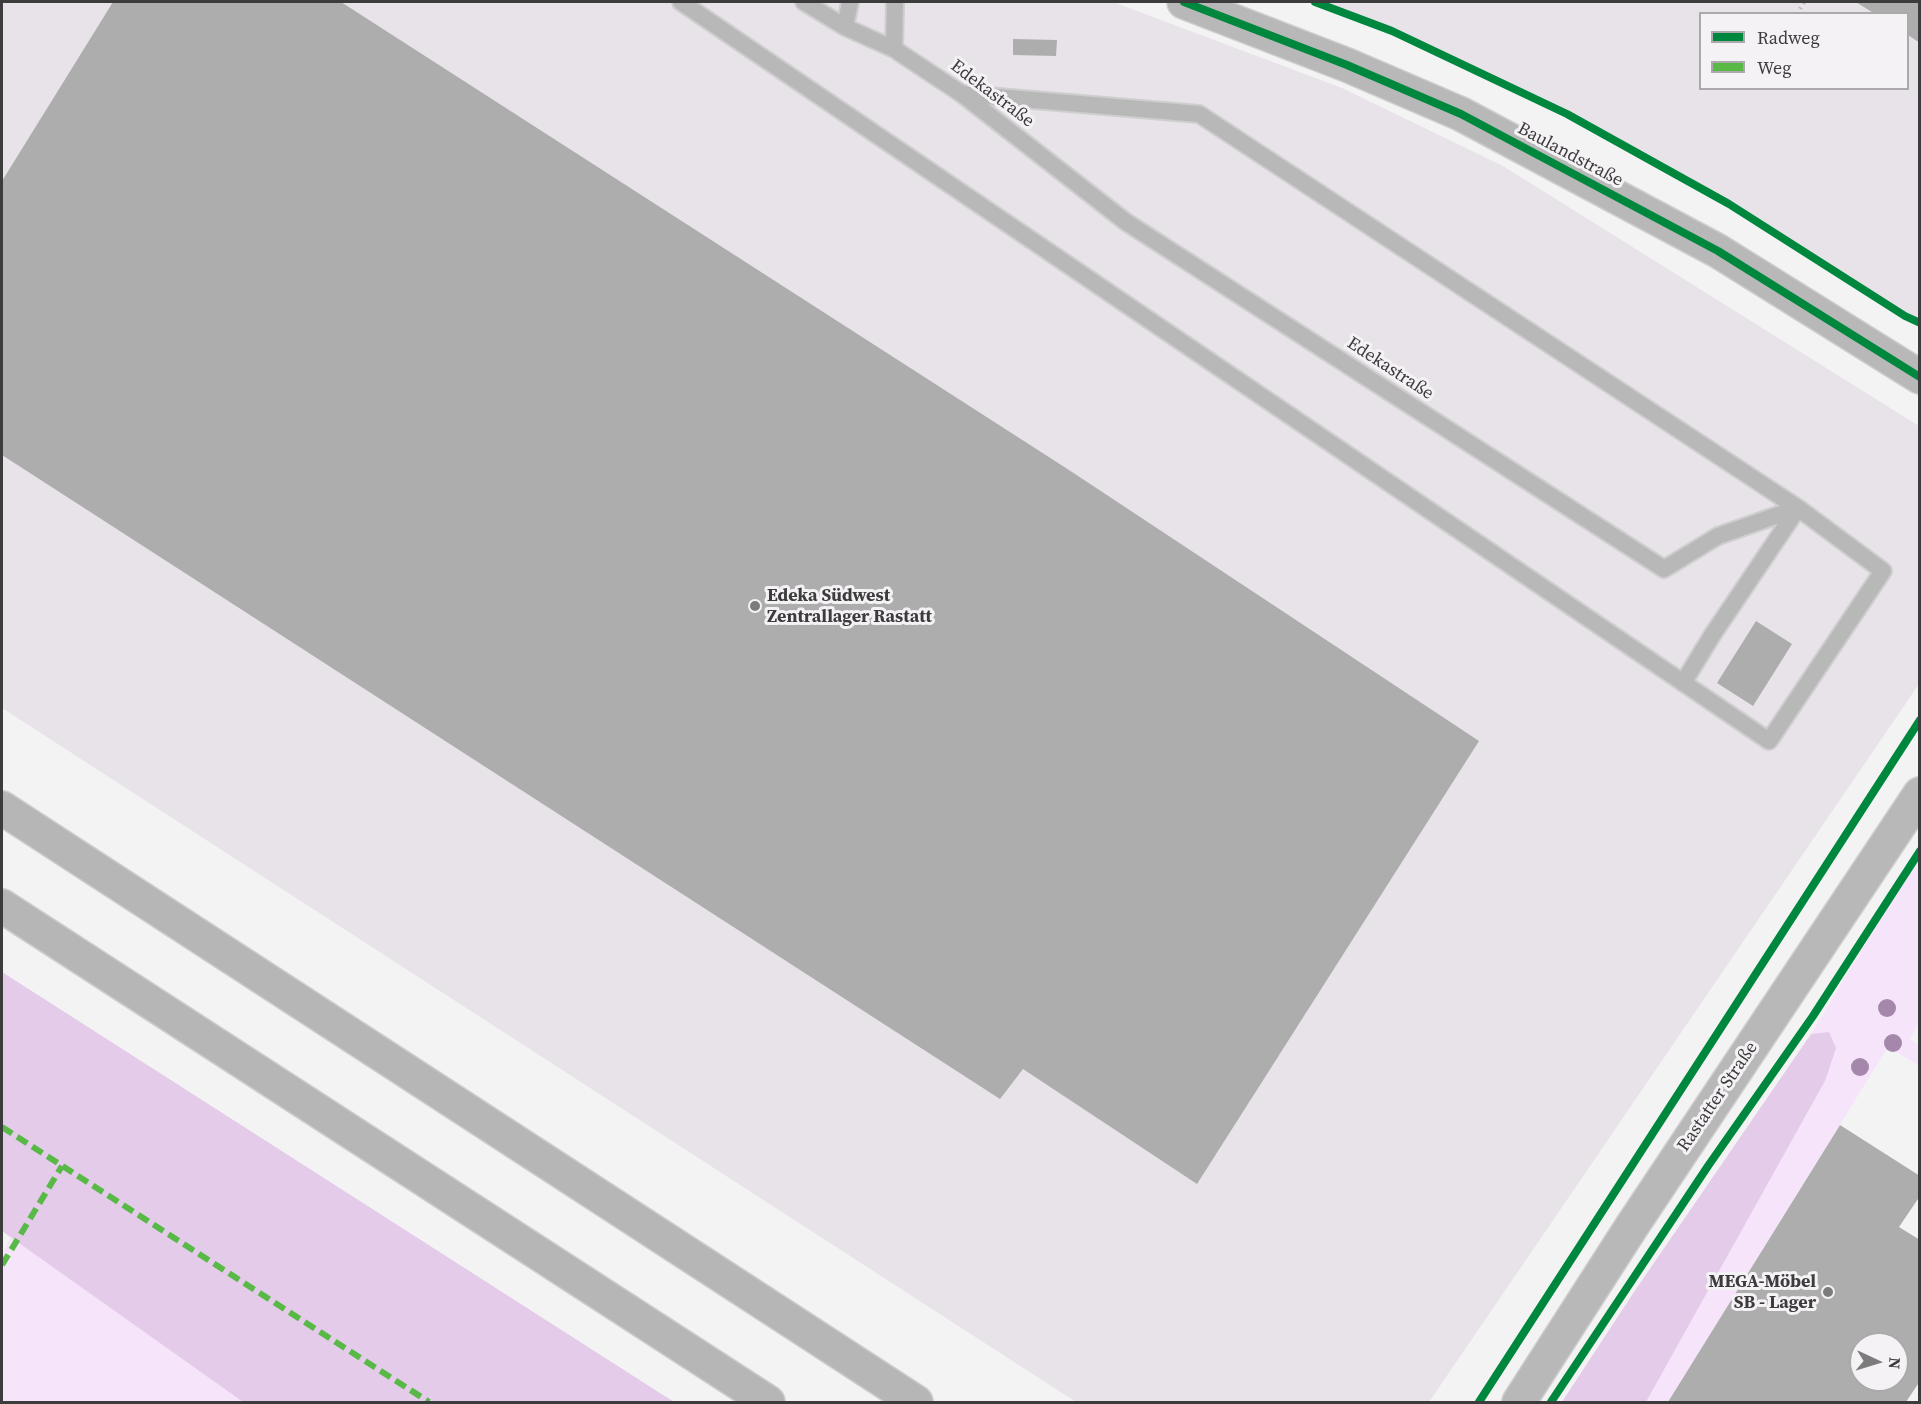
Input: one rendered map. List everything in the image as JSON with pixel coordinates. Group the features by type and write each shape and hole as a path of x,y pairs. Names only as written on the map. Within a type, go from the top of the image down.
{"highway":[{"path":"2,808 916,1402"},
{"path":"2,906 768,1402"}],"street":[{"name":"Baulandstraße","path":"1184,2 1347,65 1461,114 1718,251 1920,377"},
{"name":"Rastatter Straße","path":"1519,1402 1632,1226 1920,794"}],"lane":[{"path":"681,2 1769,741 1883,571 1798,508 1199,114 962,94"},
{"name":"Edekastraße","path":"804,2 845,27 894,49 962,94 1126,222 1664,569 1718,536 1798,508"},
{"path":"845,27 850,2"},
{"path":"894,49 895,2"},
{"path":"1683,683 1713,634 1798,508"}],"shaded area":[{"path":"2,2 1113,2 1342,88 1503,166 1919,426 1919,684 1429,1402 1076,1402 2,708"},
{"path":"1315,2 1919,2 1919,323 1729,204 1567,114 1392,31"},
{"path":"1919,860 1919,1023 1910,1039 1919,1045 1919,1066 1888,1047 1668,1402 1646,1402 1825,1081 1829,1032 1811,1034 1902,883"},
{"path":"2,972 674,1402 243,1402 2,1231"},
{"path":"1829,1032 1836,1048 1825,1081 1646,1402 1562,1402 1634,1292 1811,1034"},
{"path":"11,1237 243,1402 2,1402 2,1253"}],"building":[{"name":"Edeka Südwest Zentrallager Rastatt","path":"113,2 341,2 1069,470 1479,741 1197,1184 1023,1069 1000,1099 2,455 2,181"},
{"path":"1856,2 1920,2 1920,43 1909,36 1909,12 1872,12"},
{"path":"1013,39 1057,40 1056,56 1013,55"},
{"path":"1756,621 1792,644 1753,706 1717,683"},
{"name":"MEGA-Möbel SB - Lager","path":"1840,1125 1920,1176 1920,1196 1899,1227 1920,1240 1920,1381 1906,1402 1668,1402"}],"marked path":[{"path":"2,1127 429,1402"},
{"path":"2,1265 62,1166"}],"cycle path":[{"path":"1184,2 1347,65 1461,114 1718,251 1920,377"},
{"path":"1315,2 1392,31 1567,114 1729,204 1905,316 1920,323"},
{"path":"1479,1402 1920,720"},
{"path":"1551,1402 1708,1166 1813,1016 1920,851"}],"place":[{"name":"Edeka Südwest Zentrallager Rastatt","path":"755,606"},
{"name":"MEGA-Möbel SB - Lager","path":"1828,1292"}]}
